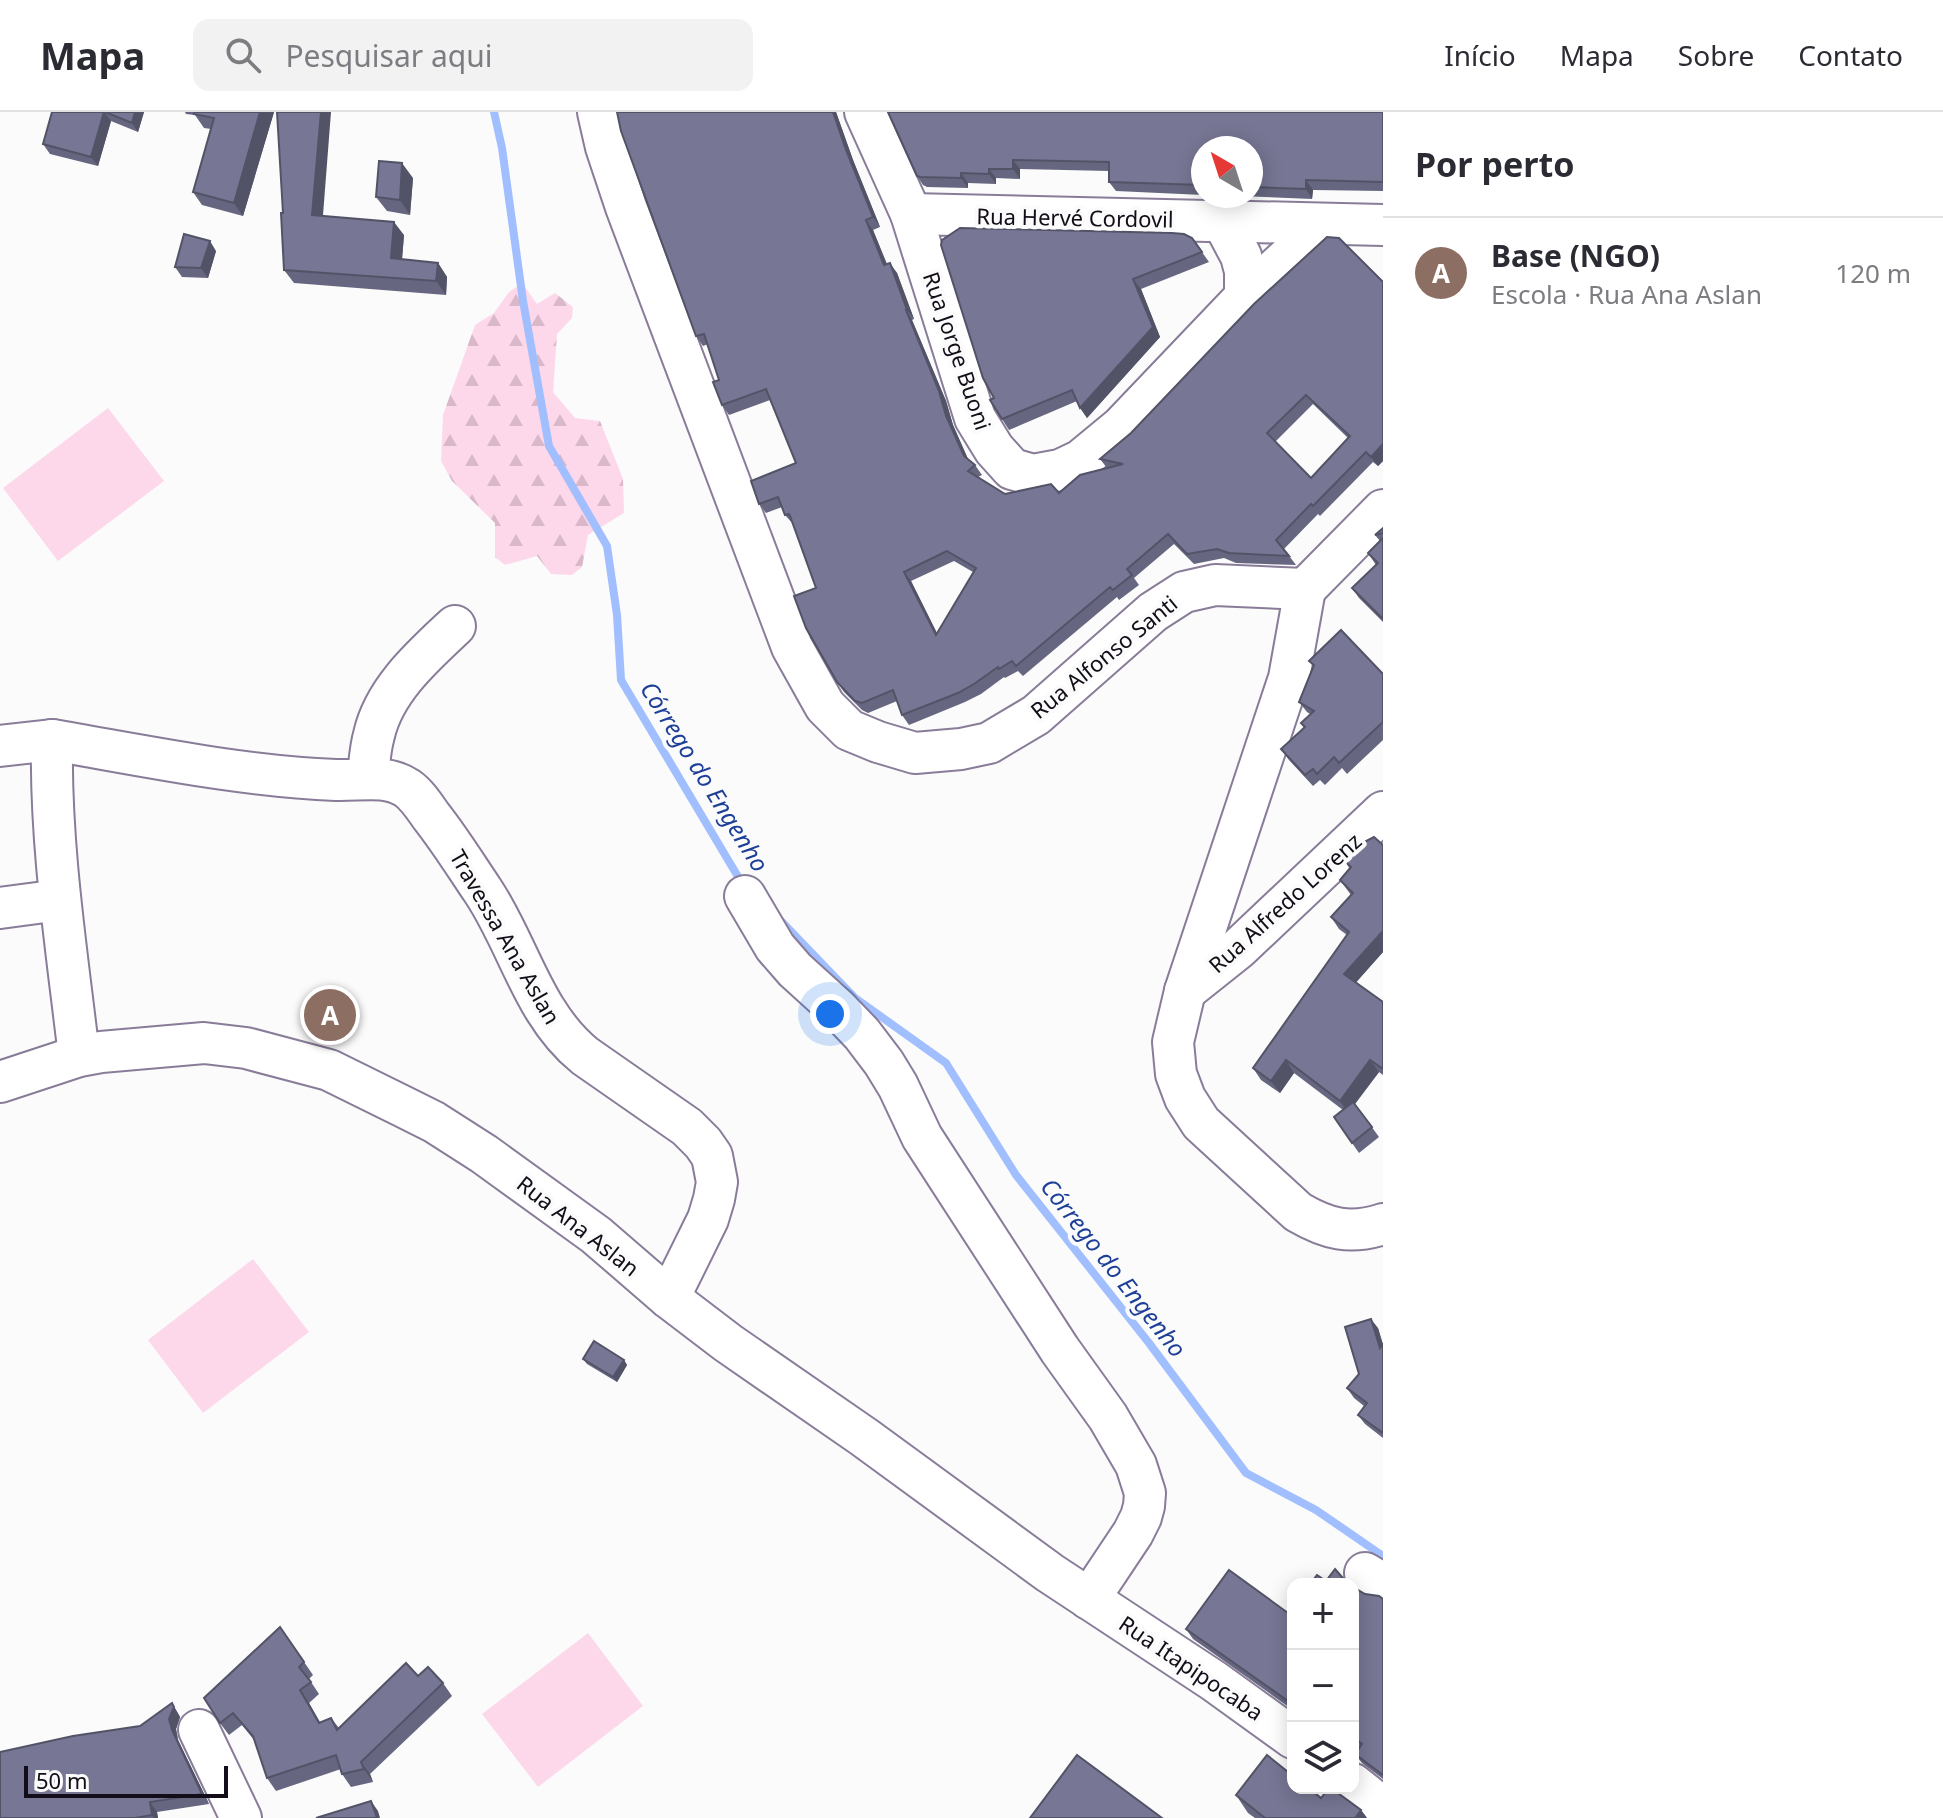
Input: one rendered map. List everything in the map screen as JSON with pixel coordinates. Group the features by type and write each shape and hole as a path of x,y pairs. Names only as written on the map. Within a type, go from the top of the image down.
{"street":[{"name":"Rua Alfonso Santi","path":"598,112 626,207 792,647 825,706 849,730 915,753 989,743 1036,715 1153,612 1184,592 1215,585 1305,589"},
{"name":"Rua Jorge Buoni","path":"865,112 911,214 975,418 994,449 1012,469 1033,475 1060,470 1081,460 1121,427 1245,297 1324,224"},
{"name":"Rua Hervé Cordovil","path":"911,214 1383,225"},
{"path":"1223,222 1241,256 1245,271 1245,297"},
{"path":"1383,510 1305,589 1289,678 1185,991 1173,1042 1176,1074 1185,1098 1201,1123 1298,1212 1337,1230 1360,1230 1383,1224"},
{"path":"368,778 374,735 384,707 410,671 455,626"},
{"path":"52,740 51,773 60,900 79,1056"},
{"name":"Travessa Ana Aslan","path":"0,746 52,740 217,769 340,781 368,778 389,781 406,788 441,829 487,896 555,1026 585,1056 687,1127 712,1156 717,1182 714,1199 703,1229 669,1298"},
{"name":"Rua Alfredo Lorenz","path":"1185,991 1251,938 1383,812"},
{"path":"745,896 775,947 862,1034 884,1063 922,1137 1060,1350 1108,1417 1136,1465 1145,1493 1141,1517 1089,1599"},
{"path":"0,908 60,900"},
{"name":"Rua Ana Aslan","path":"0,1082 79,1056 204,1043 246,1048 329,1070 434,1122 484,1154 596,1235 669,1298 728,1343 1089,1599"},
{"name":"Rua Itapipocaba","path":"1089,1599 1214,1681 1287,1734"},
{"path":"199,1730 241,1818"},
{"path":"1359,1789 1383,1808"}],"green space":[{"path":"522,283 537,304 555,293 573,307 572,318 557,334 553,392 575,418 600,421 623,479 624,513 588,535 582,567 572,575 551,574 537,556 505,565 495,557 495,523 452,481 441,461 443,415 475,325 494,313 509,292"},
{"path":"108,408 164,481 58,561 3,488"},
{"path":"253,1259 309,1332 203,1413 148,1340"},
{"path":"588,1633 643,1706 538,1787 482,1714"}],"building":[{"path":"52,112 104,112 91,157 43,144"},
{"path":"105,112 135,112 132,123"},
{"path":"195,112 260,112 234,203 193,192 214,118"},
{"path":"277,112 321,112 312,215 394,222 391,258 438,263 436,281 284,270"},
{"path":"617,112 833,112 873,217 866,220 884,265 890,263 946,416 964,456 975,465 968,471 1005,494 1051,484 1059,493 1080,475 1123,464 1100,459 1131,433 1254,304 1327,237 1339,238 1383,282 1383,444 1371,457 1366,452 1276,540 1289,556 1229,553 1217,549 1187,554 1168,534 1127,569 1132,575 1113,590 1110,587 1016,666 1012,661 998,667 958,693 902,715 893,690 862,703 855,701 837,682 806,628 794,596 816,588 790,516 785,515 778,497 759,504 751,481 796,463 766,389 722,405 713,382 719,380 704,334 696,336 621,131","holes":["1306,395 1350,436 1311,478 1267,433","947,551 976,568 936,635 904,572"]},
{"path":"888,112 1383,112 1383,182 1306,180 1306,189 1263,187 1263,136 1191,136 1191,185 1109,182 1109,162 1013,160 1013,169 989,169 989,174 961,173 961,178 917,176"},
{"path":"379,161 402,163 400,200 376,197"},
{"path":"960,228 1184,234 1192,238 1202,252 1133,279 1153,327 1080,408 1072,390 1002,419 990,400 994,398 983,378 941,245 942,240"},
{"path":"184,234 210,241 201,268 175,267"},
{"path":"1383,538 1383,619 1352,588 1378,563 1368,553"},
{"path":"1341,630 1383,674 1383,722 1339,763 1334,757 1317,774 1313,769 1305,775 1281,749 1305,727 1301,723 1314,711 1299,702 1314,665 1309,661"},
{"path":"1374,837 1383,845 1383,931 1344,974 1383,1002 1383,1069 1370,1060 1340,1101 1286,1060 1271,1081 1253,1068 1349,932 1331,917 1353,893 1340,880 1351,867 1344,860"},
{"path":"1353,1102 1372,1127 1352,1143 1334,1117"},
{"path":"1371,1319 1380,1348 1383,1344 1383,1433 1358,1415 1367,1403 1347,1388 1359,1374 1345,1327"},
{"path":"594,1341 624,1360 613,1377 583,1359"},
{"path":"1335,1569 1343,1578 1328,1578"},
{"path":"1229,1570 1287,1612 1287,1700 1186,1629"},
{"path":"1359,1590 1383,1599 1383,1775 1359,1757 1362,1744 1359,1742"},
{"path":"280,1627 304,1662 299,1667 311,1682 300,1690 319,1723 331,1718 337,1730 406,1663 418,1676 428,1667 443,1683 361,1762 364,1769 342,1774 336,1755 267,1778 253,1736 233,1713 220,1723 204,1698"},
{"path":"172,1703 174,1707 169,1719 172,1730 202,1794 150,1802 152,1815 135,1818 0,1818 0,1752 73,1736 140,1726"},
{"path":"1077,1755 1162,1818 1030,1818"},
{"path":"1267,1755 1287,1771 1287,1794 1316,1794 1321,1798 1324,1794 1339,1794 1361,1810 1355,1818 1265,1818 1236,1795"},
{"path":"371,1801 377,1818 316,1818"}],"waterway":[{"name":"Córrego do Engenho","path":"494,112 549,446 607,546 617,615 621,680 746,886"},
{"name":"Córrego do Engenho","path":"781,921 855,998 946,1063 1016,1175 1149,1343 1246,1473 1316,1510 1383,1556"}],"place":[{"name":"Base (NGO)","path":"330,1015"}]}
